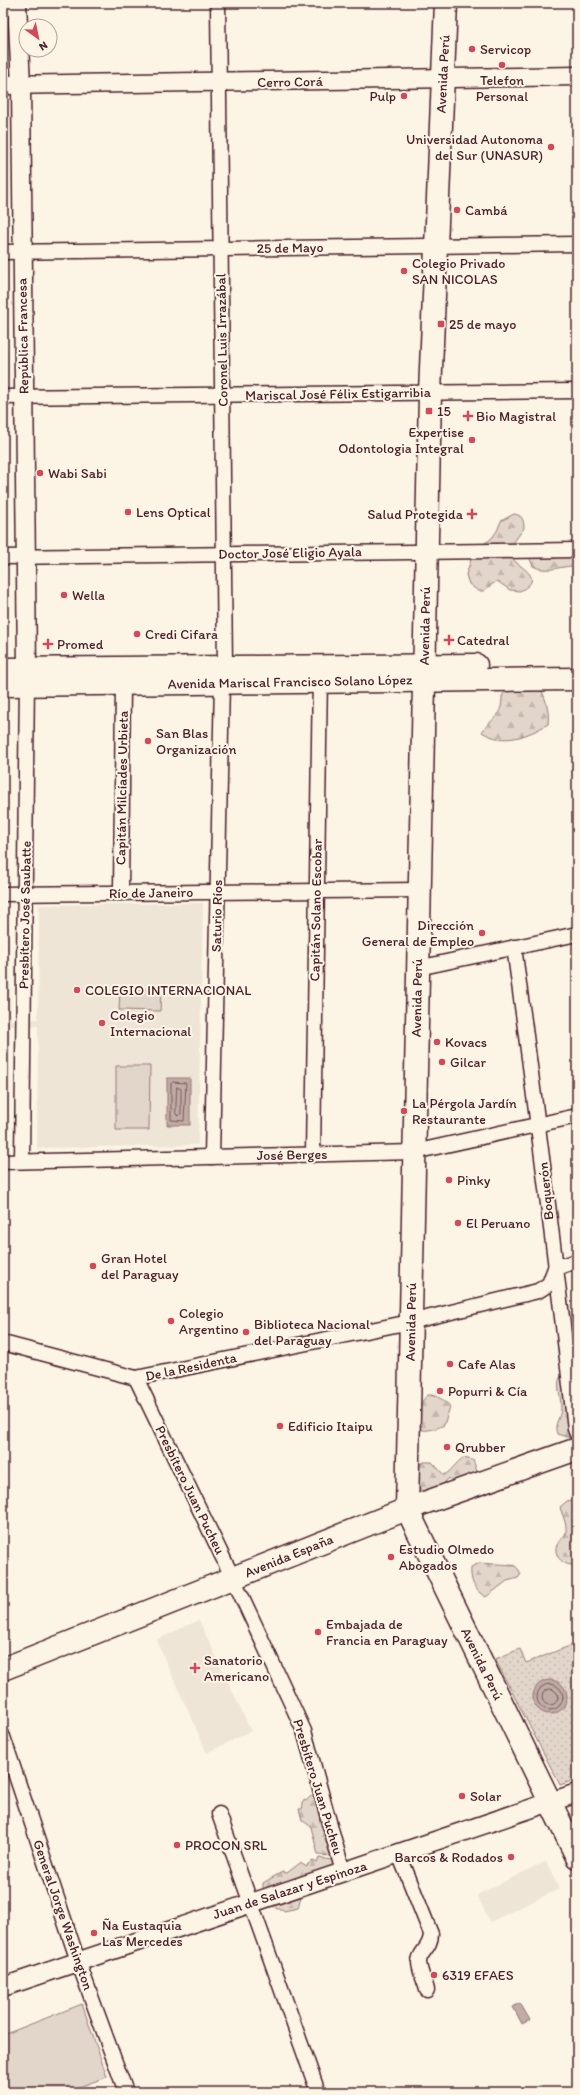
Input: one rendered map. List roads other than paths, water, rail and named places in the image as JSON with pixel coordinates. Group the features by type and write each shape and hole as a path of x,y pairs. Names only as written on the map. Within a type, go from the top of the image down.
{"main road":[{"name":"Avenida Perú","path":"446,3 430,393 410,1326 408,1509 555,1802 577,1857"},
{"path":"425,674 569,664"},
{"name":"Avenida Mariscal Francisco Solano López","path":"3,669 27,677 72,684 123,684 223,675 250,682 276,675 320,675"},
{"path":"320,675 411,673 577,679"},
{"path":"72,684 108,677 223,675"},
{"name":"Avenida Mariscal Francisco Solano López","path":"3,685 27,677 320,675"},
{"name":"Avenida España","path":"3,1669 408,1509 575,1446"}],"street":[{"name":"República Francesa","path":"17,3 21,85 27,677"},
{"name":"Coronel Luis Irrazábal","path":"218,3 224,554 223,675"},
{"name":"Cerro Corá","path":"3,85 442,80 577,76"},
{"name":"25 de Mayo","path":"3,252 577,244"},
{"name":"Mariscal José Félix Estigarribia","path":"3,397 577,391"},
{"name":"Doctor José Eligio Ayala","path":"3,557 577,550"},
{"name":"Saturio Ríos","path":"212,1157 223,675"},
{"name":"Capitán Solano Escobar","path":"312,1155 320,675"},
{"name":"Presbítero José Saubatte","path":"22,1161 27,677"},
{"name":"Capitán Milcíades Urbieta","path":"121,893 123,684"},
{"name":"Río de Janeiro","path":"3,894 419,890"},
{"path":"418,968 577,934"},
{"name":"Boquerón","path":"514,947 539,1125 555,1268 561,1300 575,1429 575,1446"},
{"name":"José Berges","path":"3,1162 414,1152 577,1116"},
{"path":"544,1289 549,1284 555,1268 577,1261"},
{"path":"544,1289 550,1288 555,1290 561,1300"},
{"name":"De la Residenta","path":"3,1343 136,1378 410,1326 544,1289"},
{"name":"Presbítero Juan Pucheu","path":"136,1378 236,1577 304,1731 343,1872"},
{"name":"General Jorge Washington","path":"3,1737 78,1961 126,2092"},
{"name":"Juan de Salazar y Espinoza","path":"3,1987 251,1902 555,1802"},
{"path":"219,1814 318,2092"},
{"path":"399,1854 431,1934 431,1943 422,1954 419,1962 427,1990"}],"water":[{"path":"167,1078 190,1078 190,1125 167,1125"},
{"path":"547,1680 553,1680 557,1681 564,1687 567,1697 566,1704 560,1711 553,1714 547,1714 543,1713 536,1707 533,1700 533,1694 534,1690 540,1683"},
{"path":"520,2003 530,2020 522,2024 513,2007"}],"place":[{"name":"Servicop","path":"472,49"},
{"name":"Telefon Personal","path":"502,65"},
{"name":"Pulp","path":"404,96"},
{"name":"Universidad Autonoma del Sur (UNASUR)","path":"551,147"},
{"name":"Cambá","path":"457,210"},
{"name":"Colegio Privado SAN NICOLAS","path":"404,271"},
{"name":"25 de mayo","path":"441,324"},
{"name":"15","path":"429,411"},
{"name":"Bio Magistral","path":"468,416"},
{"name":"Expertise Odontologia Integral","path":"472,440"},
{"name":"Wabi Sabi","path":"40,473"},
{"name":"Lens Optical","path":"128,512"},
{"name":"Salud Protegida","path":"472,514"},
{"name":"Wella","path":"64,595"},
{"name":"Credi Cifara","path":"137,634"},
{"name":"Catedral","path":"449,640"},
{"name":"Promed","path":"48,644"},
{"name":"San Blas Organización","path":"148,741"},
{"name":"Dirección General de Empleo","path":"482,933"},
{"name":"COLEGIO INTERNACIONAL","path":"77,990"},
{"name":"Colegio Internacional","path":"102,1023"},
{"name":"Kovacs","path":"437,1042"},
{"name":"Gilcar","path":"442,1062"},
{"name":"La Pérgola Jardín Restaurante","path":"404,1111"},
{"name":"Pinky","path":"449,1180"},
{"name":"El Peruano","path":"458,1223"},
{"name":"Gran Hotel del Paraguay","path":"93,1266"},
{"name":"Colegio Argentino","path":"171,1321"},
{"name":"Biblioteca Nacional del Paraguay","path":"246,1332"},
{"name":"Cafe Alas","path":"450,1364"},
{"name":"Popurri & Cía","path":"440,1391"},
{"name":"Edificio Itaipu","path":"280,1426"},
{"name":"Qrubber","path":"447,1447"},
{"name":"Estudio Olmedo Abogados","path":"391,1557"},
{"name":"Embajada de Francia en Paraguay","path":"318,1632"},
{"name":"Sanatorio Americano","path":"195,1668"},
{"name":"Solar","path":"462,1796"},
{"name":"PROCON SRL","path":"177,1845"},
{"name":"Barcos & Rodados","path":"511,1857"},
{"name":"Ña Eustaquia Las Mercedes","path":"94,1933"},
{"name":"6319 EFAES","path":"434,1975"}]}
